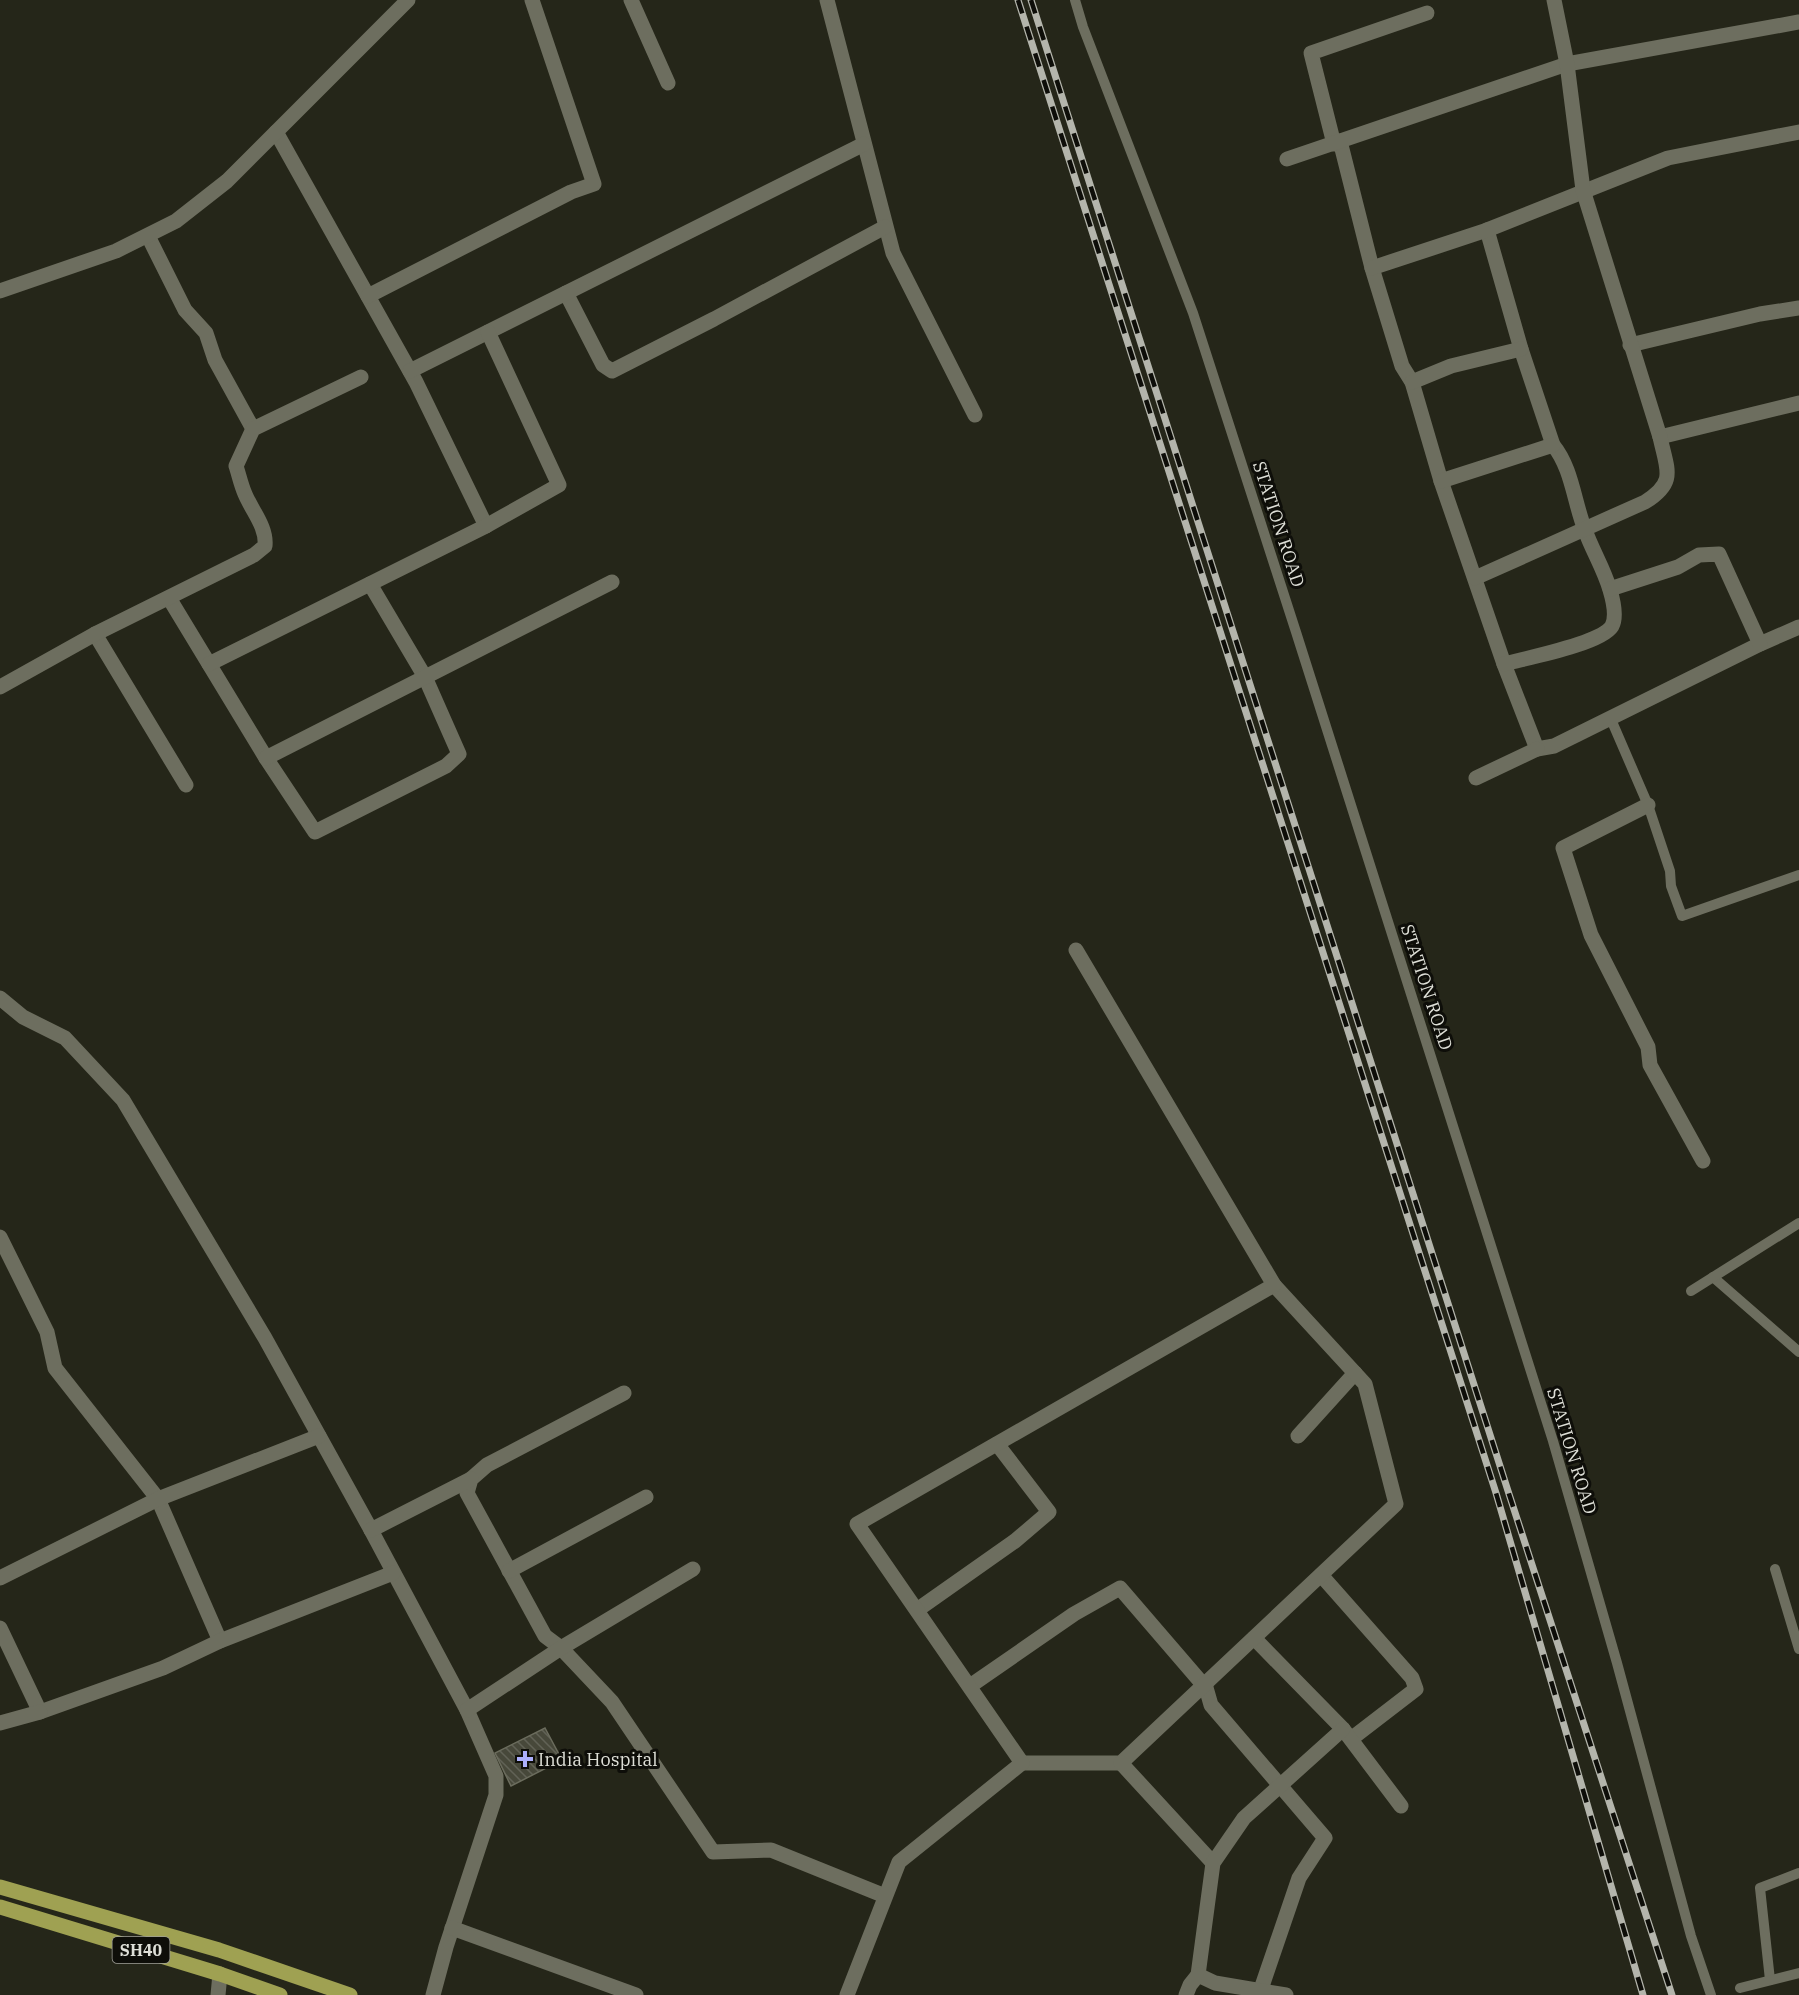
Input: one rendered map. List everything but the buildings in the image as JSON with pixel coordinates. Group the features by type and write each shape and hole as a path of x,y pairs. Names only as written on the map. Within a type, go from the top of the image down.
{"main road":[{"path":"0,1887 219,1950 350,1995"},
{"name":"SH40","path":"0,1907 220,1974 280,1995"}],"street":[{"path":"0,291 116,251 176,221 227,181 408,0"},
{"path":"368,296 571,192 594,184 532,0"},
{"path":"631,0 669,83"},
{"path":"827,0 893,252 975,415"},
{"path":"1475,579 1645,502 1660,493 1666,484 1668,473 1660,437 1583,190 1567,64 1554,0"},
{"path":"1427,13 1311,53 1402,366 1412,382 1441,481 1504,664 1537,749"},
{"path":"1287,159 1567,64 1799,22"},
{"path":"276,132 410,371 486,526"},
{"path":"1372,268 1487,230 1668,158 1799,132"},
{"path":"410,371 864,144"},
{"path":"566,293 603,365 612,371 885,227"},
{"path":"1487,230 1521,349 1553,445 1562,456 1584,530 1610,589 1615,615 1612,626 1587,642 1504,664"},
{"path":"148,236 185,310 206,333 215,360 253,429"},
{"path":"1630,345 1760,314 1799,308"},
{"path":"209,664 486,526 559,485 488,332"},
{"path":"1412,382 1451,366 1521,349"},
{"path":"0,687 95,634 254,555 265,546 266,540 260,521 245,494 236,466 253,429 361,377"},
{"path":"1660,437 1799,403"},
{"path":"1441,481 1553,445"},
{"path":"1610,589 1678,567 1699,555 1719,554 1760,644"},
{"path":"266,758 612,582"},
{"path":"168,598 266,758 315,832 446,766 459,754 425,677 370,584"},
{"path":"1476,778 1537,749 1554,746 1799,627"},
{"path":"95,634 186,785"},
{"path":"1648,805 1563,848 1591,935 1648,1047 1650,1065 1703,1161"},
{"path":"847,1995 899,1862 1022,1763 1121,1763 1396,1504 1365,1384 1274,1285 1076,950"},
{"path":"0,998 23,1017 65,1038 123,1100 253,1318 371,1530 466,1710 496,1776 496,1795 452,1928 433,1995"},
{"path":"0,1238 48,1332 55,1368 158,1499 220,1641"},
{"path":"1022,1763 858,1524 1274,1285"},
{"path":"1298,1436 1355,1373"},
{"path":"371,1530 471,1479 487,1465 624,1393"},
{"path":"0,1578 158,1499 319,1436"},
{"path":"917,1610 1015,1542 1049,1512 997,1444"},
{"path":"471,1479 467,1493 545,1636 561,1648 612,1702 713,1852 771,1850 885,1896"},
{"path":"509,1571 646,1497"},
{"path":"466,1710 561,1648 693,1569"},
{"path":"0,1723 40,1712 163,1668 220,1641 393,1573"},
{"path":"1186,1995 1190,1984 1198,1975 1213,1863 1244,1818 1280,1785 1347,1734 1416,1689 1412,1678 1321,1575"},
{"path":"970,1686 1074,1614 1120,1588 1205,1684 1211,1705 1325,1838 1299,1878 1259,1993"},
{"path":"0,1628 40,1712"},
{"path":"1254,1638 1347,1734 1401,1806"},
{"path":"1121,1763 1213,1863"},
{"path":"452,1928 636,1995"},
{"path":"218,1995 220,1974"},
{"path":"1198,1975 1215,1983 1259,1993 1286,1995"}],"lane":[{"name":"STATION ROAD","path":"1075,0 1083,27 1193,313 1300,643 1553,1441 1617,1663 1688,1926 1711,1995"},
{"path":"1610,717 1648,805 1670,872 1671,886 1683,916 1799,874"},
{"path":"1691,1291 1799,1223"},
{"path":"1713,1277 1799,1352"},
{"path":"1775,1569 1799,1649"},
{"path":"1770,1980 1760,1888 1799,1873"},
{"path":"1740,1988 1799,1973"}],"railway":[{"path":"1018,0 1496,1493 1643,1995"},
{"path":"1031,0 1509,1494 1672,1995"}],"place":[{"name":"India Hospital","path":"525,1759"}]}
